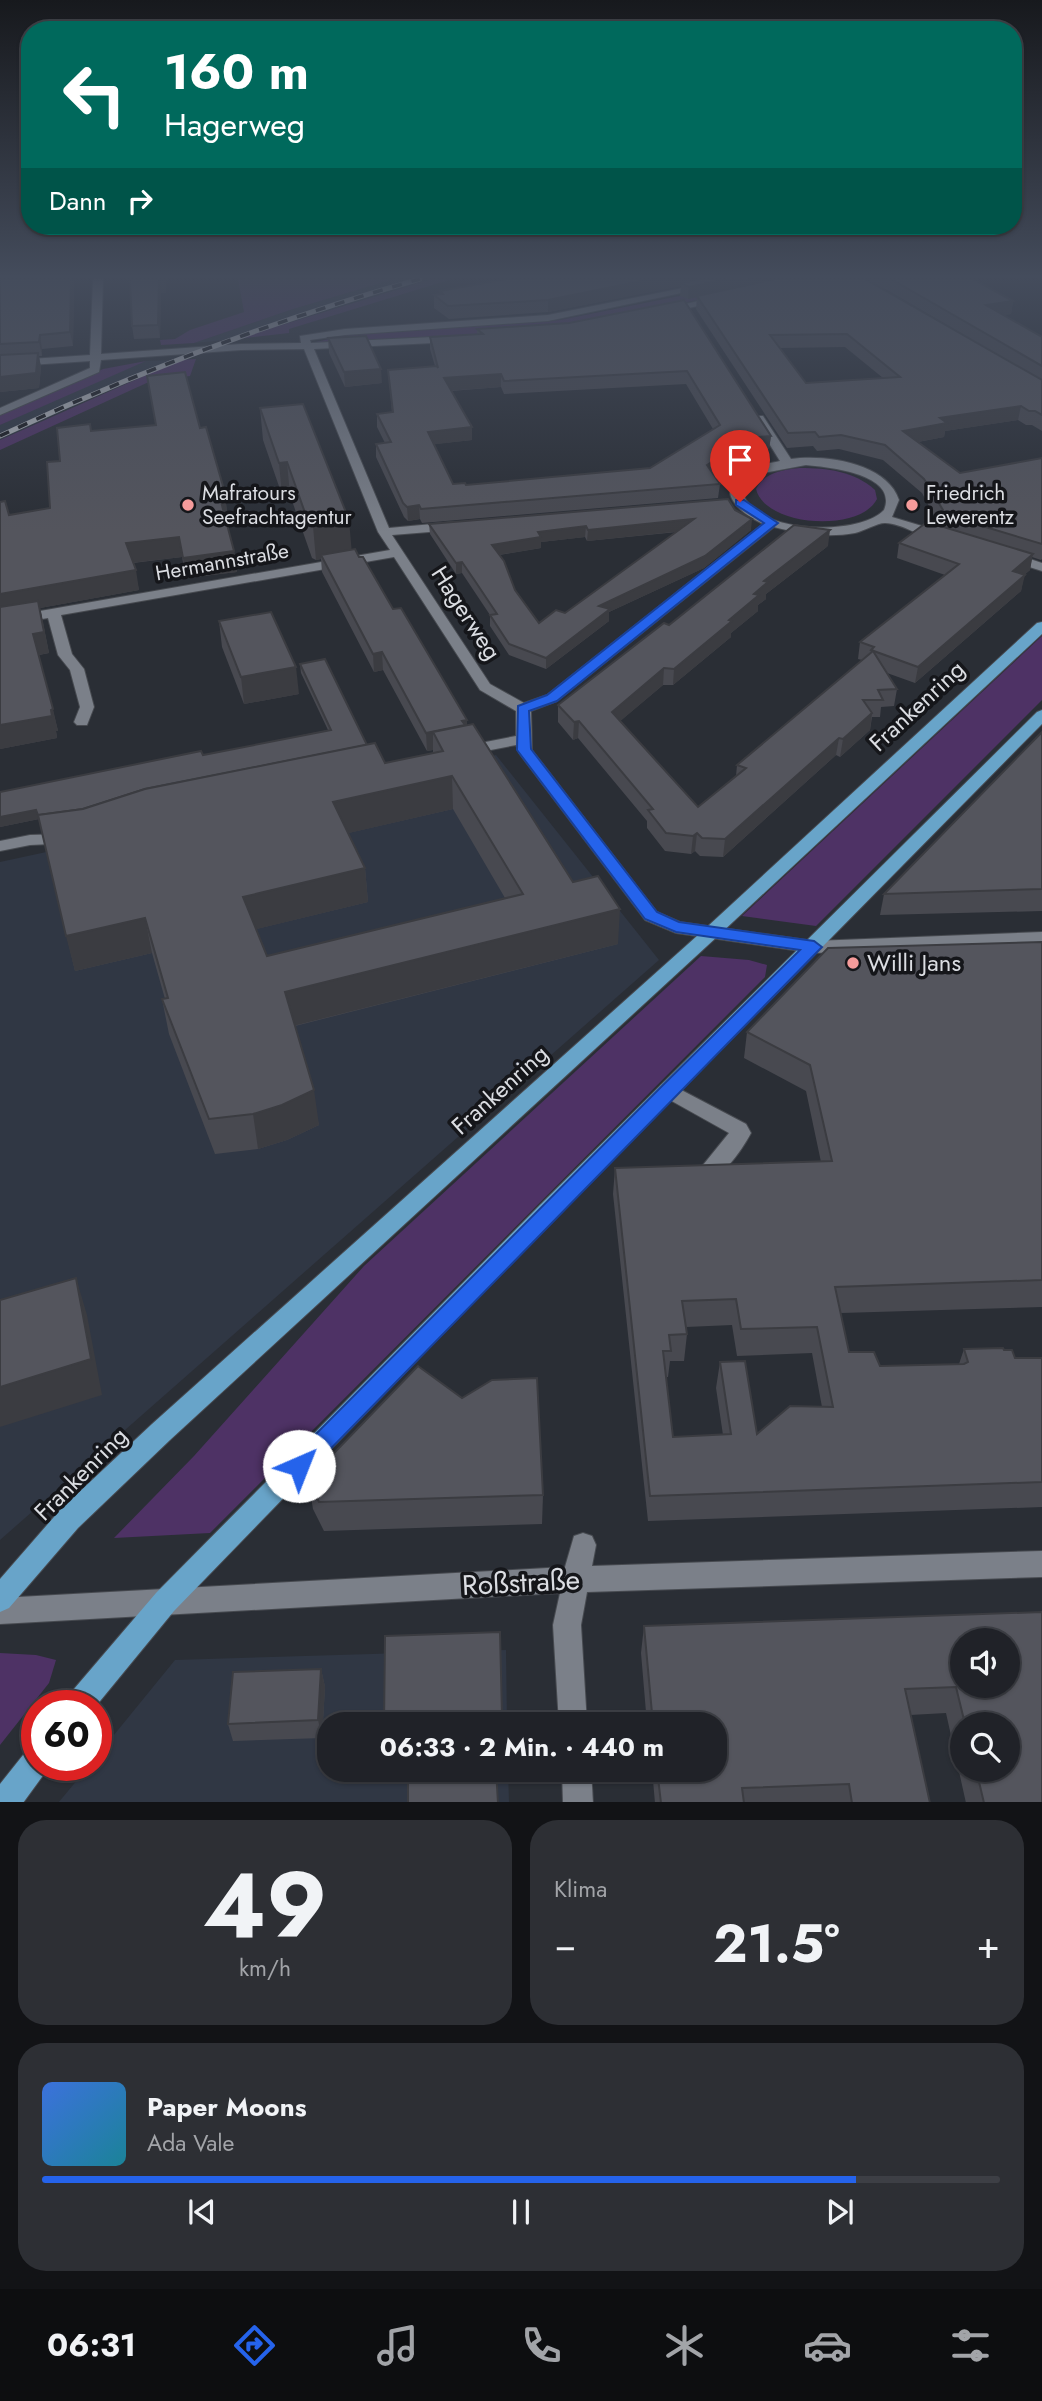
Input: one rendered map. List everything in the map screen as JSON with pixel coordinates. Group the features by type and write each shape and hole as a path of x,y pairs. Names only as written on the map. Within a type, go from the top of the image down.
{"main road":[{"name":"Frankenring","path":"0,1599 69,1519 161,1432 713,932 1042,626"},
{"path":"91,1690 165,1602 538,1222 605,1166 668,1090 814,947 1042,715"},
{"path":"4,1802 21,1780"}],"street":[{"path":"0,412 95,370 96,363"},
{"name":"Hagerweg","path":"314,363 384,532 485,687 523,709"},
{"path":"751,406 787,462"},
{"path":"787,462 834,464 874,477 892,493 894,502 891,510 883,518 862,526 834,531 792,528 772,523 733,503 737,484 744,476 770,465 787,462"},
{"path":"883,518 949,538"},
{"path":"772,523 552,698 523,709 524,750 651,916 676,927 814,947 1042,938"},
{"path":"384,532 466,525"},
{"path":"989,550 1042,567"},
{"name":"Hermannstraße","path":"0,622 397,552"},
{"path":"54,613 65,655 77,669 87,708 82,722"},
{"path":"443,755 524,738"},
{"path":"0,846 30,840 57,841 78,836"},
{"path":"668,1090 739,1129 741,1133 706,1176 698,1179 673,1179"},
{"path":"572,1712 567,1625 583,1545"},
{"name":"Roßstraße","path":"0,1611 577,1579 1042,1564"},
{"path":"577,1782 578,1802"}],"shaded area":[{"path":"141,363 173,363 0,440 0,425 51,400"},
{"path":"141,363 0,425 0,415 103,369"},
{"path":"173,363 195,363 190,376 151,381 0,450 0,440"},
{"path":"800,468 830,470 849,475 875,490 877,499 867,510 834,521 794,518 763,502 756,489 764,479 781,471"},
{"path":"1042,636 1042,700 816,926 742,916"},
{"path":"496,755 659,960 0,1540 0,862"},
{"path":"701,956 749,960 767,965 765,977 210,1533 114,1538 194,1456 364,1266"},
{"path":"506,1650 507,1712 317,1712 317,1782 508,1782 509,1802 59,1802 76,1781 112,1781 112,1737 175,1660"},
{"path":"0,1653 36,1655 56,1660 49,1683 43,1690 21,1690 21,1718 0,1745"}],"building":[{"path":"0,363 37,363 36,373 0,377"},
{"path":"340,363 378,363 381,369 344,372"},
{"path":"437,363 724,363 771,436 758,437 761,441 743,443 707,465 720,484 421,509 419,505 407,507 376,444 391,442 377,414 393,412 388,370 438,368","holes":["687,371 720,425 650,468 453,484 428,432 472,427 444,378 501,374 504,381"]},
{"path":"742,363 791,363 806,383 900,377 883,363 1012,363 1042,380 1042,415 1021,406 940,418 947,423 903,431 960,473 1042,458 1042,544 939,513 943,510 924,479 885,445 841,435 819,437 815,432 788,433"},
{"path":"185,372 200,428 206,427 225,493 219,494 234,551 183,558 179,537 126,543 136,570 0,594 0,502 5,501 9,515 50,508 47,462 60,461 57,428 90,424 91,431 156,425 147,376"},
{"path":"303,404 349,520 313,526 309,524 287,462 279,463 260,408"},
{"path":"728,499 735,510 752,519 705,556 599,606 610,609 546,658 509,644 490,615 497,614 475,581 462,562 456,563 429,524","holes":["694,519 565,613 556,610 539,623 515,590 504,561 492,545 541,537 538,532 586,526 588,530"]},
{"path":"927,522 1033,554 1013,571 1025,575 918,667 871,650 874,647 860,642 959,564 899,543"},
{"path":"794,525 830,530 764,581 768,582 754,594 759,595 729,620 732,621 674,669 664,668 612,712 698,807 746,768 737,765 873,651 897,689 878,690 883,700 863,700 872,713 843,739 839,738 725,839 702,838 697,833 693,836 666,833 648,810 653,809 579,721 574,722 558,705 664,623 669,625"},
{"path":"355,549 359,557 363,557 393,609 401,608 467,720 462,721 465,725 426,733 382,652 373,654 321,555"},
{"path":"38,601 44,632 33,634 53,709 52,716 0,725 0,607"},
{"path":"271,612 296,667 241,677 219,621"},
{"path":"325,659 367,745 145,789 83,809 38,815 36,810 0,817 0,792 201,751 203,755 331,730 300,664"},
{"path":"473,724 573,882 598,876 620,909 285,992 314,1090 282,1105 253,1114 209,1119 162,999 168,998 145,918 66,936 38,815 83,809 145,789 375,743 385,763 443,751 433,732","holes":["452,776 523,894 267,956 243,897 365,868 333,802"]},
{"path":"1042,732 1042,889 884,894"},
{"path":"1042,942 1042,1280 835,1287 849,1352 874,1352 880,1366 964,1364 968,1362 964,1349 1003,1348 1012,1350 1015,1358 1042,1358 1042,1482 650,1496 615,1168 832,1161 810,1065 747,1032 828,948","holes":["736,1299 741,1329 817,1327 833,1407 790,1406 757,1434 745,1361 720,1362 731,1434 673,1437 663,1351 671,1351 669,1335 687,1334 682,1301"]},
{"path":"76,1278 91,1359 0,1387 0,1300"},
{"path":"418,1366 462,1398 492,1380 537,1378 543,1495 319,1502 308,1480"},
{"path":"1042,1612 1042,1802 984,1802 979,1782 1020,1782 1020,1712 962,1712 959,1698 1020,1698 1020,1628 950,1628 950,1687 905,1689 930,1802 852,1802 849,1784 742,1788 744,1802 661,1802 659,1782 727,1782 727,1712 652,1712 644,1626"},
{"path":"500,1632 502,1712 384,1712 385,1636"},
{"path":"321,1669 317,1720 228,1724 233,1672"},
{"path":"408,1782 497,1782 498,1802 408,1802"}],"railway":[{"path":"0,436 170,363"}],"place":[{"name":"Mafratours Seefrachtagentur","path":"188,505"},
{"name":"Friedrich Lewerentz","path":"912,505"},
{"name":"Willi Jans","path":"853,963"}],"route":[{"path":"299,1466 547,1212 599,1164 668,1090 814,947 676,927 651,916 524,750 523,709 552,698 772,523 747,510 740,502"}]}
